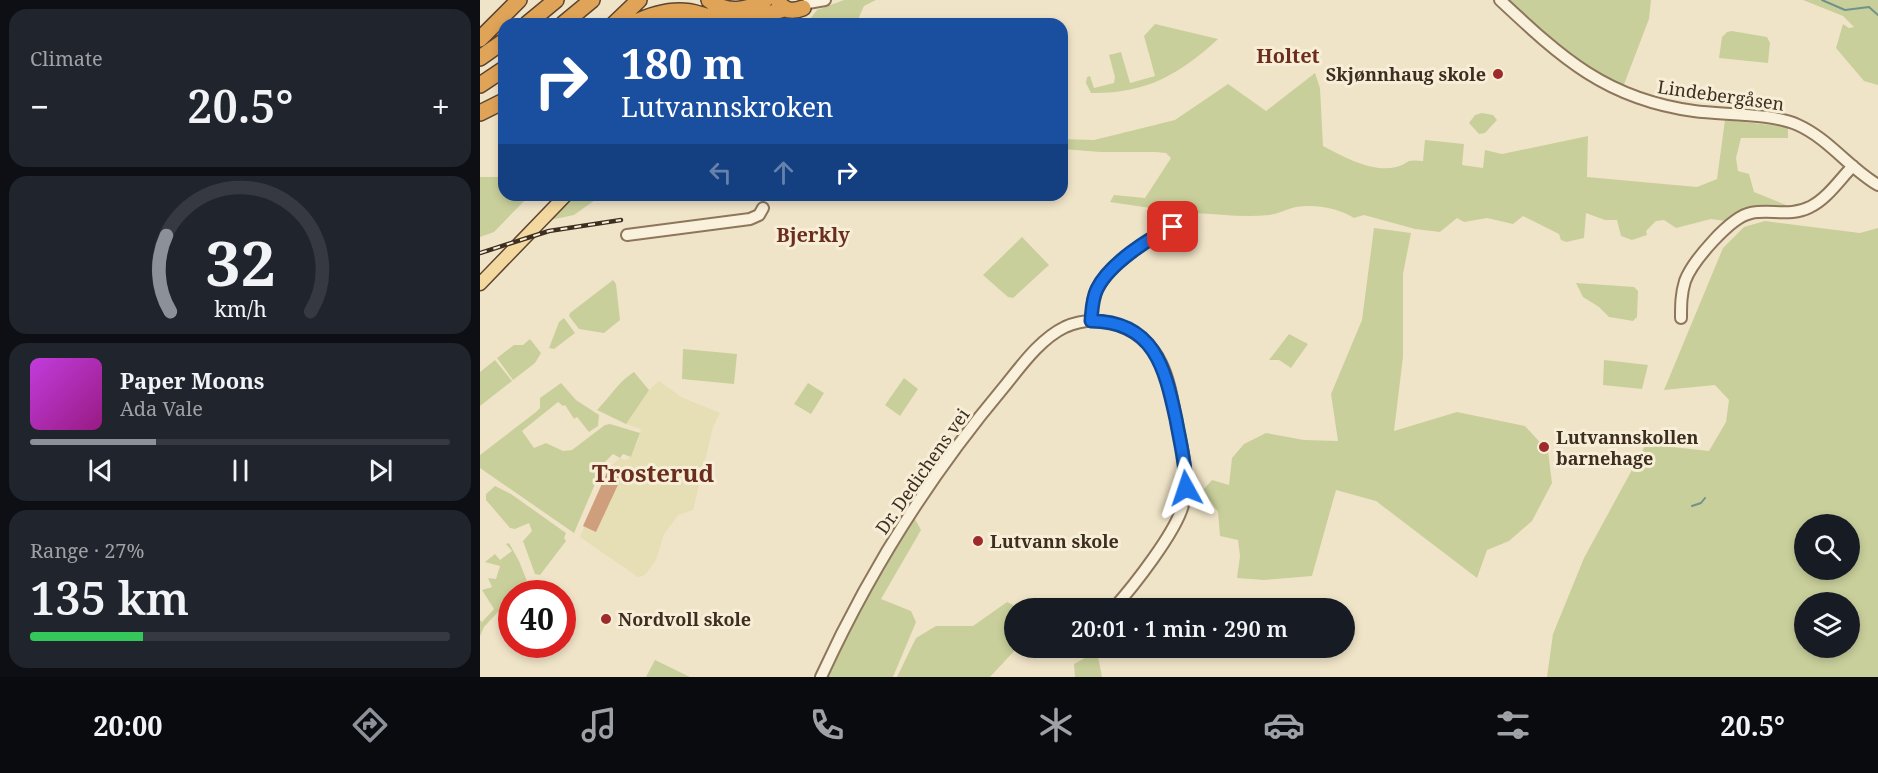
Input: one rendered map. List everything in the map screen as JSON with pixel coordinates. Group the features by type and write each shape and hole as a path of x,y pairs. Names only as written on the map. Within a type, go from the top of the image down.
{"highway":[{"path":"501,18 519,0"},
{"path":"534,18 556,0"},
{"path":"570,18 592,0"},
{"path":"620,18 639,0"},
{"path":"709,0 718,7 744,18"},
{"path":"744,18 765,0"},
{"path":"648,18 680,11 744,18 783,10 798,10 806,4"},
{"path":"800,18 806,4"},
{"path":"480,39 498,21"},
{"path":"480,58 498,45"},
{"path":"480,85 498,73"},
{"path":"480,113 498,104"}],"main road":[{"path":"480,284 561,201"}],"street":[{"path":"806,4 825,0"},
{"name":"Lindebergåsen","path":"1500,0 1564,58 1623,93 1665,106 1796,124 1823,140 1878,185"},
{"path":"1681,318 1680,306 1688,274 1733,221 1752,213 1794,212 1809,208 1853,166"},
{"path":"627,235 750,219 759,215 763,208"},
{"path":"1121,598 1175,526 1184,501 1186,473 1170,392 1160,360 1148,343 1131,331 1118,325 1091,321 1094,295 1101,282 1143,242 1173,227"},
{"name":"Dr. Dedichens vei","path":"821,677 853,609 882,558 960,443 1007,383 1045,341 1064,328 1091,321"}],"shaded area":[{"path":"659,381 681,397 720,413 713,427 693,510 678,515 664,534 656,560 645,575 638,577 580,537 609,468 620,458 625,460 631,457 638,441 641,429 626,424 645,394"}],"green space":[{"path":"844,0 876,0 864,6 859,18 811,18 817,10"},
{"path":"1506,0 1651,0 1649,19 1623,87 1578,62"},
{"path":"1803,0 1878,0 1878,85 1864,81 1836,48 1843,24 1849,28 1854,27 1843,16"},
{"path":"1155,24 1218,39 1189,63 1160,80 1128,90 1091,93 1086,83 1087,77 1090,76 1094,88 1114,83 1115,77 1109,55 1121,52 1130,83 1155,76 1144,36"},
{"path":"1732,31 1767,37 1770,43 1768,63 1719,58 1722,37"},
{"path":"1315,73 1320,88 1323,146 1368,166 1387,168 1401,166 1412,161 1423,161 1425,140 1464,144 1462,165 1483,168 1485,150 1502,154 1588,136 1587,177 1697,187 1717,179 1725,120 1788,127 1788,138 1741,138 1736,158 1738,171 1749,174 1754,192 1791,207 1752,208 1725,221 1711,219 1676,228 1664,220 1656,221 1646,231 1647,235 1632,240 1621,236 1617,220 1605,220 1586,213 1584,238 1566,242 1561,240 1559,234 1523,216 1513,224 1487,218 1464,222 1457,218 1440,232 1415,229 1364,215 1354,218 1334,209 1318,207 1296,207 1260,216 1193,213 1184,203 1157,209 1110,202 1114,195 1145,198 1171,158 1166,153 1068,149 1068,139 1094,140 1175,120 1228,84 1266,111"},
{"path":"1482,113 1493,115 1497,120 1485,133 1479,134 1469,123 1475,115"},
{"path":"480,177 498,177 498,201 524,201 494,232 480,237"},
{"path":"571,201 594,201 574,215 550,220"},
{"path":"1765,221 1860,233 1878,228 1878,677 1547,677 1553,634 1584,558 1646,444 1709,451 1726,422 1729,400 1715,385 1664,390 1723,248 1744,227"},
{"path":"1374,228 1411,233 1403,274 1403,357 1394,431 1457,412 1525,426 1548,451 1552,483 1532,521 1509,541 1487,550 1477,578 1376,501 1336,490 1312,576 1264,580 1237,578 1240,556 1238,540 1220,536 1218,512 1203,490 1212,480 1229,485 1232,458 1244,444 1266,433 1304,440 1338,441 1331,394 1362,320"},
{"path":"1022,237 1049,265 1013,298 1008,297 983,275"},
{"path":"613,280 616,284 620,320 604,333 579,329 569,316 570,313"},
{"path":"1576,283 1634,287 1638,291 1637,317 1633,321 1609,317 1599,307 1583,297"},
{"path":"564,318 575,333 554,349 549,348 559,322"},
{"path":"1289,334 1308,344 1291,368 1279,360 1269,360"},
{"path":"530,339 541,353 535,363 513,380 497,358 514,345 523,345"},
{"path":"683,349 737,354 734,384 682,379"},
{"path":"495,360 512,381 480,406 480,372"},
{"path":"1604,360 1648,365 1642,389 1603,385"},
{"path":"634,372 649,390 626,424 597,410 619,385"},
{"path":"904,378 918,389 900,416 885,405"},
{"path":"561,383 576,400 599,415 598,426 589,432 577,417 574,419 565,405 558,402 522,431 534,448 546,443 563,451 572,450 605,425 610,424 640,433 631,457 623,454 620,458 613,454 604,463 574,533 480,468 480,455 536,412 540,408 540,398"},
{"path":"808,383 824,393 811,414 794,404"},
{"path":"495,486 511,494 566,533 564,538 566,541 540,575 535,574 523,541 532,531 529,523 515,529 510,528 486,500 486,494"},
{"path":"915,519 921,530 881,599 911,611 916,622 893,677 827,677 857,609"},
{"path":"509,543 527,580 498,580 498,612 484,627 480,636 480,620 482,622 494,609 482,590 492,587 488,578 496,579 500,566 485,562 495,554 500,560 512,551 506,544"},
{"path":"1004,604 1004,658 1008,658 990,677 897,677 916,638 936,626 973,626"},
{"path":"1085,658 1098,658 1102,677 1075,677 1074,664"},
{"path":"655,660 690,677 646,677"}],"building":[{"path":"609,468 623,474 596,532 583,526"}],"waterway":[{"path":"1822,0 1845,10 1869,7 1878,15"},
{"path":"1692,506 1701,503 1705,498"}],"railway":[{"path":"480,253 549,231 621,220"}],"place":[{"name":"Skjønnhaug skole","path":"1498,74"},
{"name":"Lutvannskollen barnehage","path":"1544,447"},
{"name":"Lutvann skole","path":"978,541"},
{"name":"Nordvoll skole","path":"606,619"}],"district":[{"name":"Holtet","path":"1288,55"},
{"name":"Bjerkly","path":"813,234"},
{"name":"Trosterud","path":"653,472"}],"route":[{"path":"1173,227 1143,242 1101,282 1094,295 1091,321 1118,325 1131,331 1148,343 1161,362 1170,392 1182,452 1186,488"}]}
